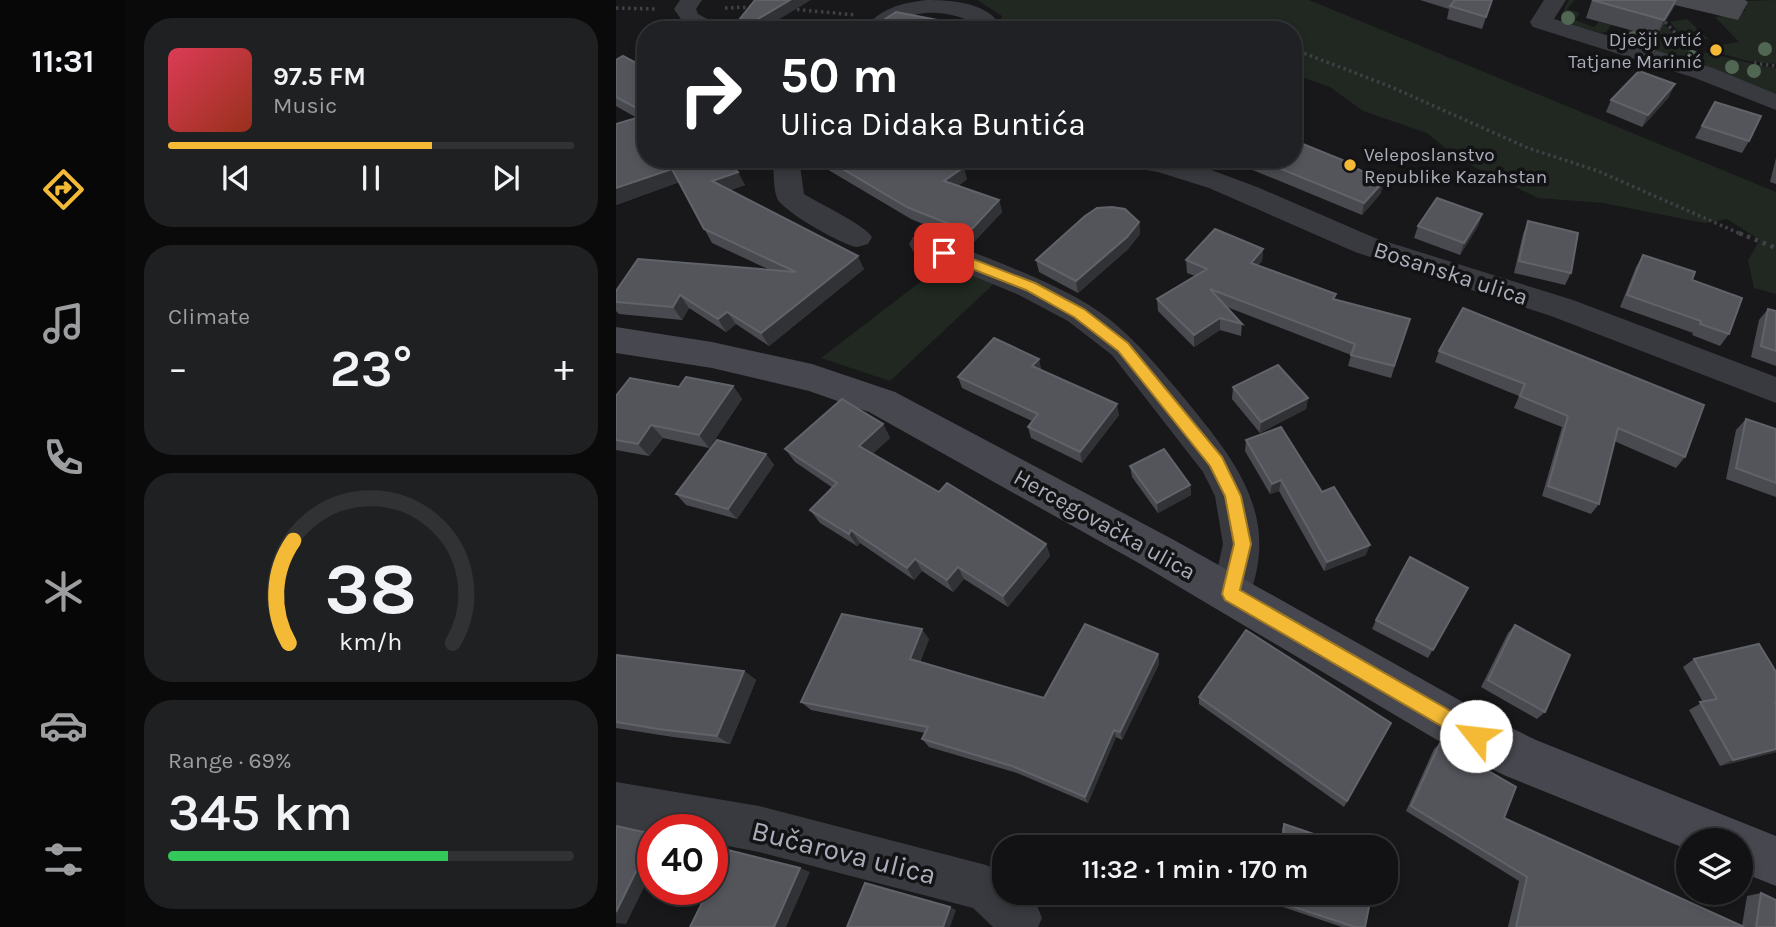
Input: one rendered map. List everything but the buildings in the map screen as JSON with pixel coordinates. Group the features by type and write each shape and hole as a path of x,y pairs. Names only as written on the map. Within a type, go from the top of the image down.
{"street":[{"path":"691,0 685,9 691,21"},
{"path":"1555,0 1541,22 1704,73 1776,103"},
{"path":"880,21 882,17 902,6 920,1 946,1 979,13 986,21"},
{"path":"787,168 791,198 817,216 858,237"},
{"name":"Bosanska ulica","path":"1180,168 1214,179 1369,247 1560,308 1776,390"},
{"path":"923,244 1030,287 1079,313 1123,347 1216,462 1233,496 1242,544 1231,594"},
{"name":"Hercegovačka ulica","path":"616,340 712,355 812,378 882,402 1231,594 1394,690 1488,741 1524,759 1695,828"},
{"name":"Bučarova ulica","path":"616,804 759,829 986,888 1018,918"},
{"path":"1753,852 1776,861"}],"path":[{"path":"723,8 762,7"},
{"path":"616,8 661,9"},
{"path":"786,9 857,15"},
{"path":"1665,22 1685,43"},
{"path":"1302,52 1389,86 1528,148 1598,171 1692,214 1776,248"}],"shaded area":[{"path":"977,0 1309,0 1776,192 1776,294 1754,288 1748,260 1760,240 1727,219 1704,223 1603,203 1538,198 1460,160 1427,133 1363,111 1330,87 1302,77 1302,21 1001,21 1002,16"},
{"path":"1569,0 1575,0 1567,9 1580,13 1575,20 1594,27 1599,22 1611,25 1606,32 1562,22 1561,15"},
{"path":"1776,0 1776,64 1747,61 1714,51 1715,46 1739,42 1715,17 1746,11 1739,1"},
{"path":"1687,19 1708,39 1687,41 1670,22"},
{"path":"1664,24 1688,50 1776,68 1776,97 1625,38 1629,30 1656,37"},
{"path":"949,260 999,279 890,381 821,358"}],"place":[{"name":"Dječji vrtić Tatjane Marinić","path":"1716,50"},
{"name":"Veleposlanstvo Republike Kazahstan","path":"1350,165"}],"route":[{"path":"944,253 1030,287 1079,313 1123,347 1216,462 1233,496 1242,544 1231,594 1476,736"}]}
